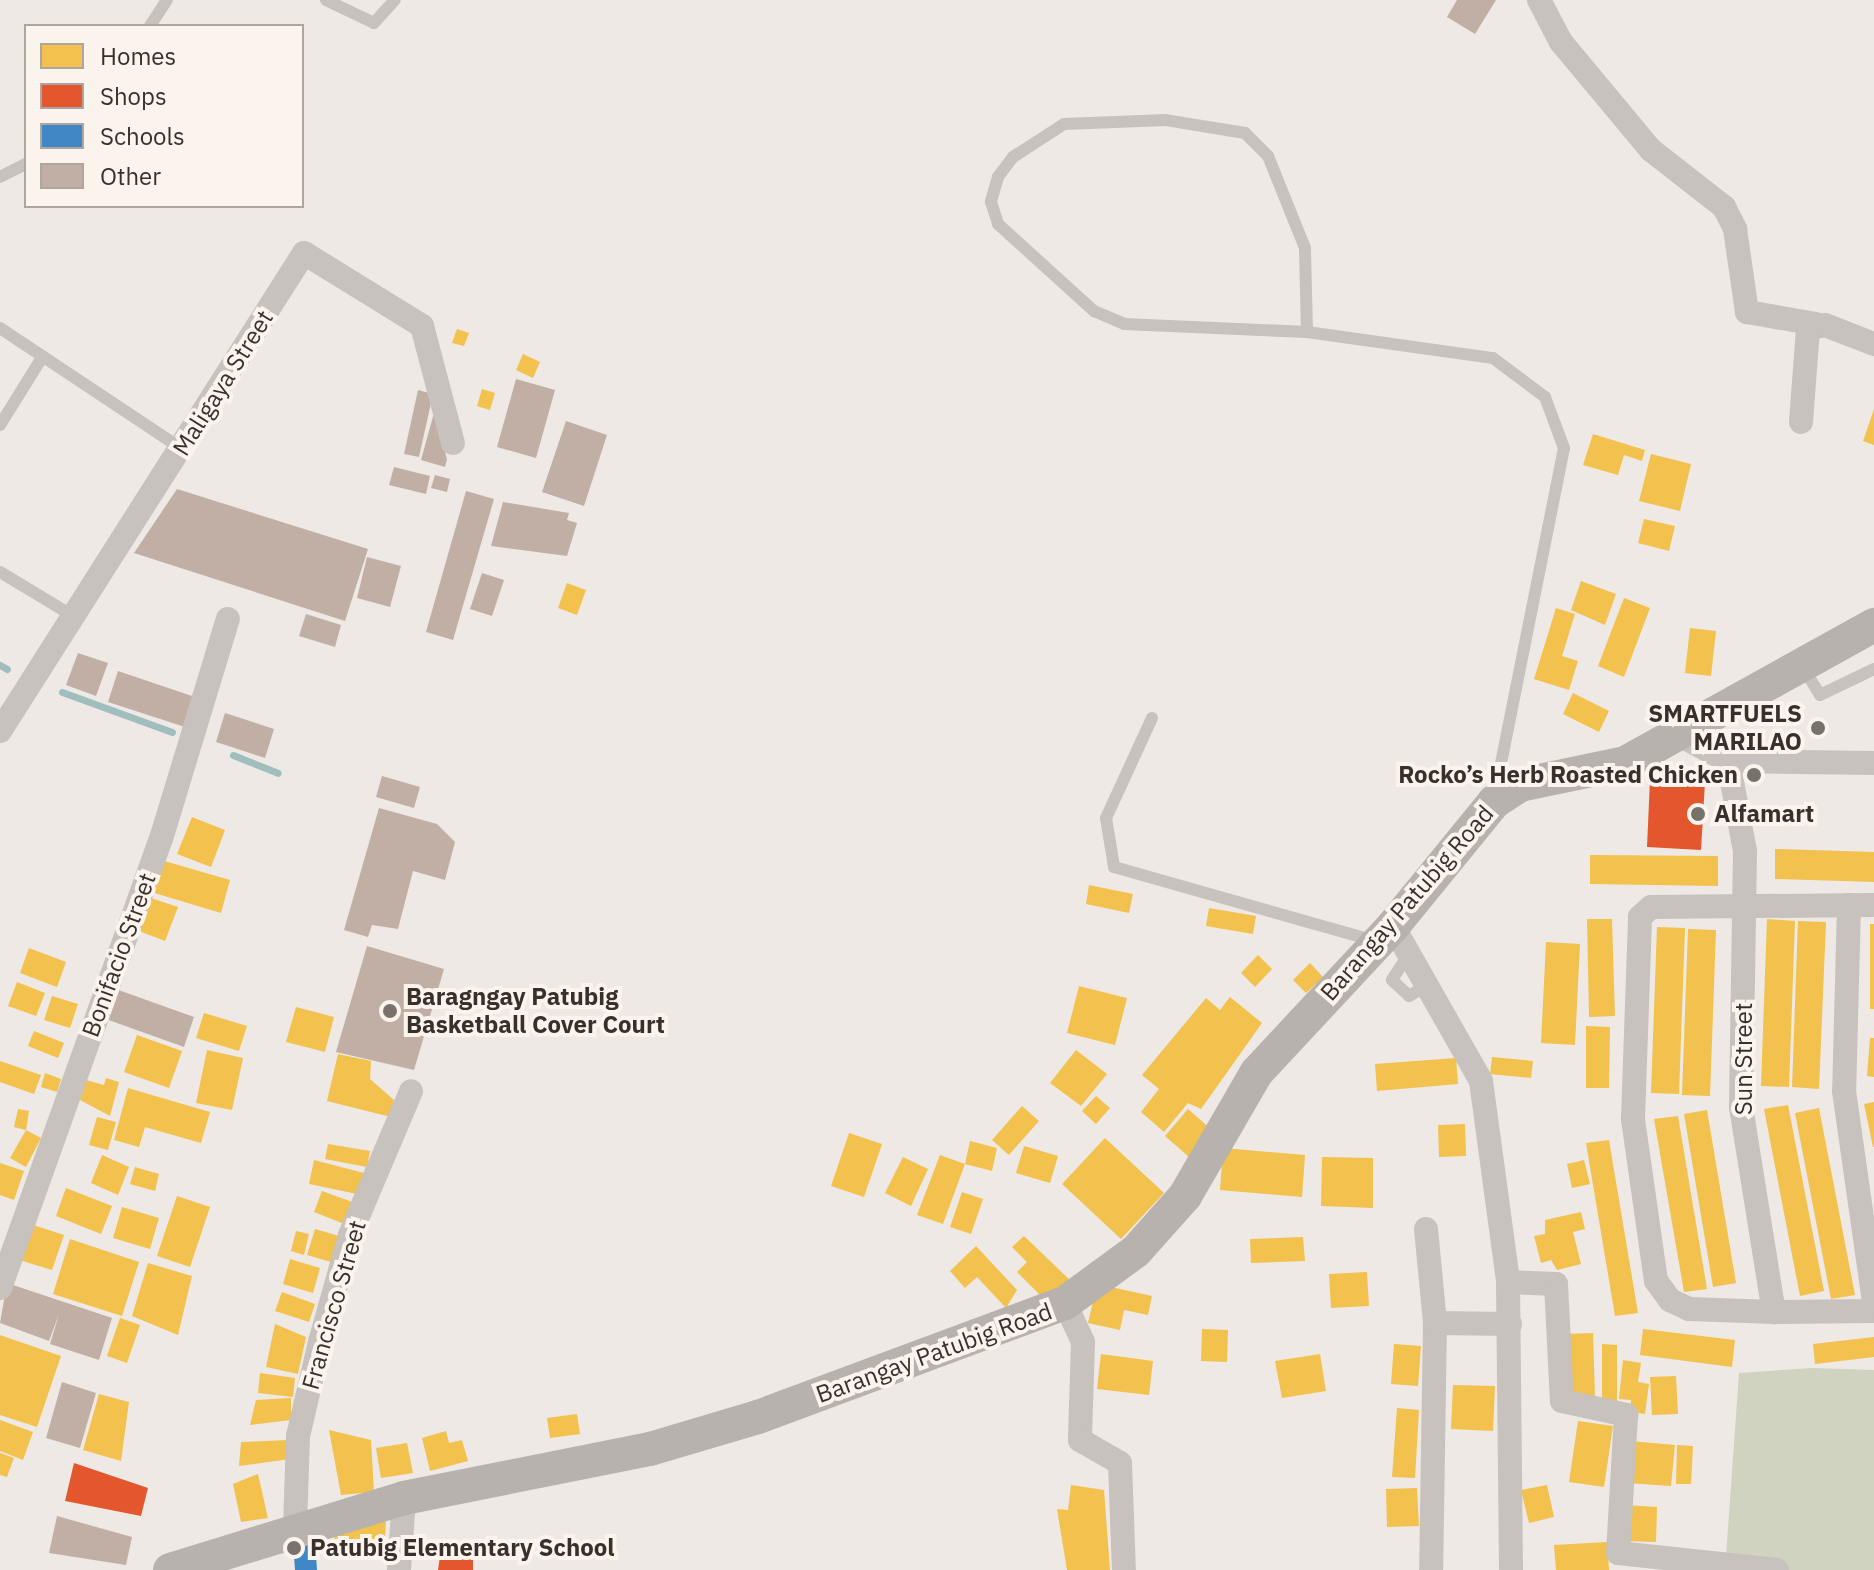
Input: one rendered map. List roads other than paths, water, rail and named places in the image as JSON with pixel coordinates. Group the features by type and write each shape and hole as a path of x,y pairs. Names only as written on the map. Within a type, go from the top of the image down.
{"main road":[{"name":"Barangay Patubig Road","path":"170,1570 295,1527 404,1498 731,1425 1065,1303 1136,1251 1185,1196 1257,1072 1394,940 1494,802 1520,785 1625,763 1679,735 1800,663 1873,631"}],"street":[{"path":"1539,0 1561,42 1651,150 1724,207 1735,229 1747,312 1816,324 1874,344"},
{"name":"Maligaya Street","path":"0,731 304,253 422,326 453,443"},
{"path":"1801,422 1805,338 1816,324"},
{"name":"Bonifacio Street","path":"0,1288 161,839 228,619"},
{"path":"1679,735 1728,761 1874,763"},
{"name":"Sun Street","path":"1728,761 1746,903 1741,1107 1774,1312"},
{"path":"1874,905 1746,903 1642,912 1633,1119 1656,1281 1670,1300 1689,1309 1874,1311"},
{"path":"1849,905 1844,1091 1874,1302"},
{"path":"1394,940 1430,983 1481,1081 1508,1282 1511,1570"},
{"name":"Francisco Street","path":"295,1527 298,1436 320,1342 350,1235 411,1091"},
{"path":"1426,1229 1435,1323 1431,1570"},
{"path":"1508,1282 1556,1284 1562,1401 1626,1415 1618,1553 1777,1570"},
{"path":"1065,1303 1083,1342 1080,1440 1120,1463 1124,1570"},
{"path":"1435,1323 1510,1324"},
{"path":"399,1570 404,1498"}],"lane":[{"path":"151,24 167,0"},
{"path":"326,0 374,23 395,0"},
{"path":"1307,332 1305,248 1268,156 1245,133 1166,120 1064,124 1013,157 998,177 991,202 998,224 1094,311 1124,324 1307,332 1493,358 1526,376 1559,420 1564,448 1494,802"},
{"path":"0,177 24,165"},
{"path":"0,328 182,449"},
{"path":"0,425 43,356"},
{"path":"0,572 75,617"},
{"path":"1800,663 1820,695 1874,669"},
{"path":"1152,718 1106,818 1114,867 1394,940"}],"waterway":[{"path":"0,665 7,669"},
{"path":"62,692 172,732"},
{"path":"233,755 278,773"}],"place":[{"name":"SMARTFUELS MARILAO","path":"1818,728"},
{"name":"Rocko’s Herb Roasted Chicken","path":"1754,775"},
{"name":"Alfamart","path":"1698,814"},
{"name":"Baragngay Patubig Basketball Cover Court","path":"390,1011"},
{"name":"Patubig Elementary School","path":"294,1548"}]}
